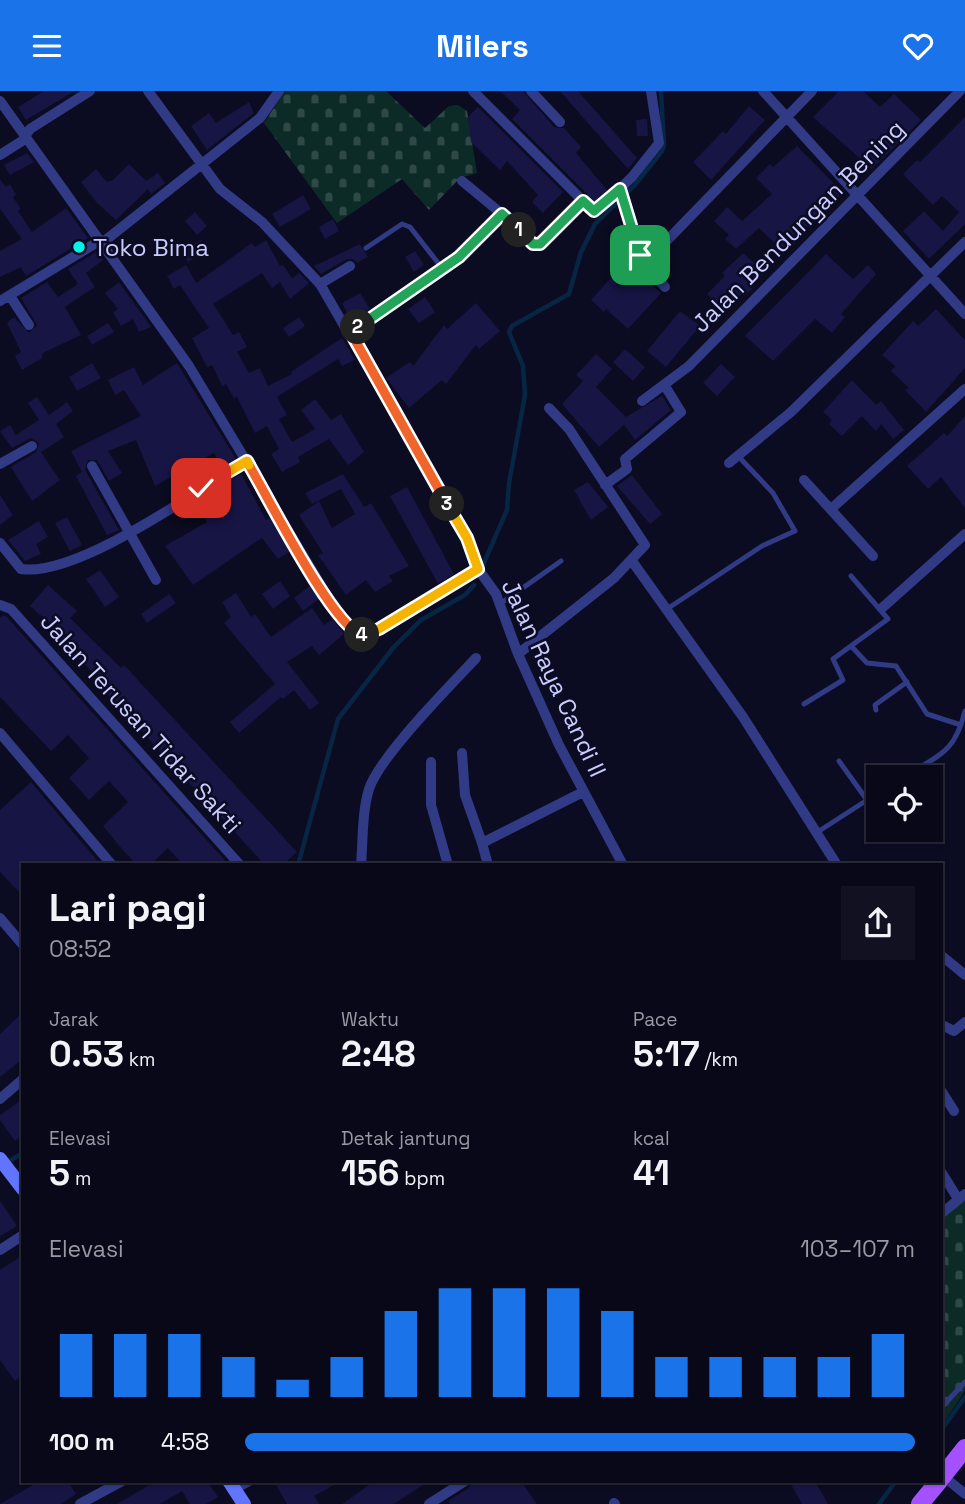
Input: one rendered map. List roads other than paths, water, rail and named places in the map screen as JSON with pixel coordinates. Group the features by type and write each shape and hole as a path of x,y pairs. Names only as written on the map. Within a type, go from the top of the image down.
{"main road":[{"path":"0,1159 19,1184"},
{"path":"943,1474 965,1448"},
{"path":"920,1504 936,1483"},
{"path":"232,1485 244,1504"}],"street":[{"path":"0,155 30,129 90,91"},
{"path":"149,91 201,165 227,196 262,222 320,284 351,333 467,538 478,569"},
{"path":"29,325 5,299 102,241 260,118 279,91"},
{"path":"473,91 594,211 621,191 659,143 651,91"},
{"path":"531,91 560,122"},
{"path":"763,91 965,314"},
{"path":"665,287 645,266 646,259 812,91"},
{"name":"Jalan Bendungan Bening","path":"642,401 664,387 960,91"},
{"name":"Jalan Raya Candi II","path":"0,100 189,366 313,577 355,632 368,635 478,569 498,599 518,654 583,792 622,863"},
{"path":"462,181 530,241 540,244 583,201"},
{"path":"621,191 639,252 646,259"},
{"path":"351,333 459,257 502,214"},
{"path":"733,459 791,412 965,242"},
{"path":"320,284 350,266"},
{"path":"605,485 627,469 625,459 635,448 681,412 664,387"},
{"path":"831,509 965,389"},
{"path":"518,654 614,578 632,561 645,543 569,429 549,408"},
{"path":"0,464 32,446"},
{"path":"0,543 21,569 40,568 78,558 128,532 247,461"},
{"path":"92,466 156,580"},
{"path":"804,480 873,556"},
{"path":"882,608 965,534"},
{"path":"632,561 743,717 836,863"},
{"name":"Jalan Terusan Tidar Sakti","path":"5,607 238,863"},
{"path":"361,863 367,798 373,780 396,748 476,658"},
{"path":"0,733 110,863"},
{"path":"462,753 465,795 487,863"},
{"path":"431,762 431,805 447,863"},
{"path":"482,843 583,792"},
{"path":"0,918 21,943"},
{"path":"943,957 965,975"},
{"path":"943,1026 954,1031 965,1021"},
{"path":"0,1099 21,1081"},
{"path":"943,1094 954,1111"},
{"path":"943,1174 962,1197 943,1212"},
{"path":"0,1249 21,1236"},
{"path":"80,1504 118,1483"},
{"path":"429,1504 462,1483"},
{"path":"943,1483 965,1494"}],"lane":[{"path":"366,248 402,224 410,227 442,268"},
{"path":"667,609 762,546 795,531 773,493 733,459"},
{"path":"498,599 561,561"},
{"path":"804,704 843,680 832,659 888,619 882,608 851,576"},
{"path":"851,646 867,663 896,666 927,714 961,725"},
{"path":"876,710 875,705 906,682"},
{"path":"923,765 947,750 958,737 965,711"},
{"path":"839,761 866,799"},
{"path":"816,833 866,801"},
{"path":"943,1406 965,1382"}],"waterway":[{"path":"483,565 507,510 509,483 525,395 523,366 509,332 512,326 569,294 581,252 595,224 635,185 662,151 661,91"},
{"path":"299,863 338,719 393,648 421,620 465,595 474,585"},
{"path":"6,1163 21,1154"},
{"path":"943,1428 965,1397"},
{"path":"879,1504 895,1483"}],"place":[{"name":"Toko Bima","path":"79,247"}]}
